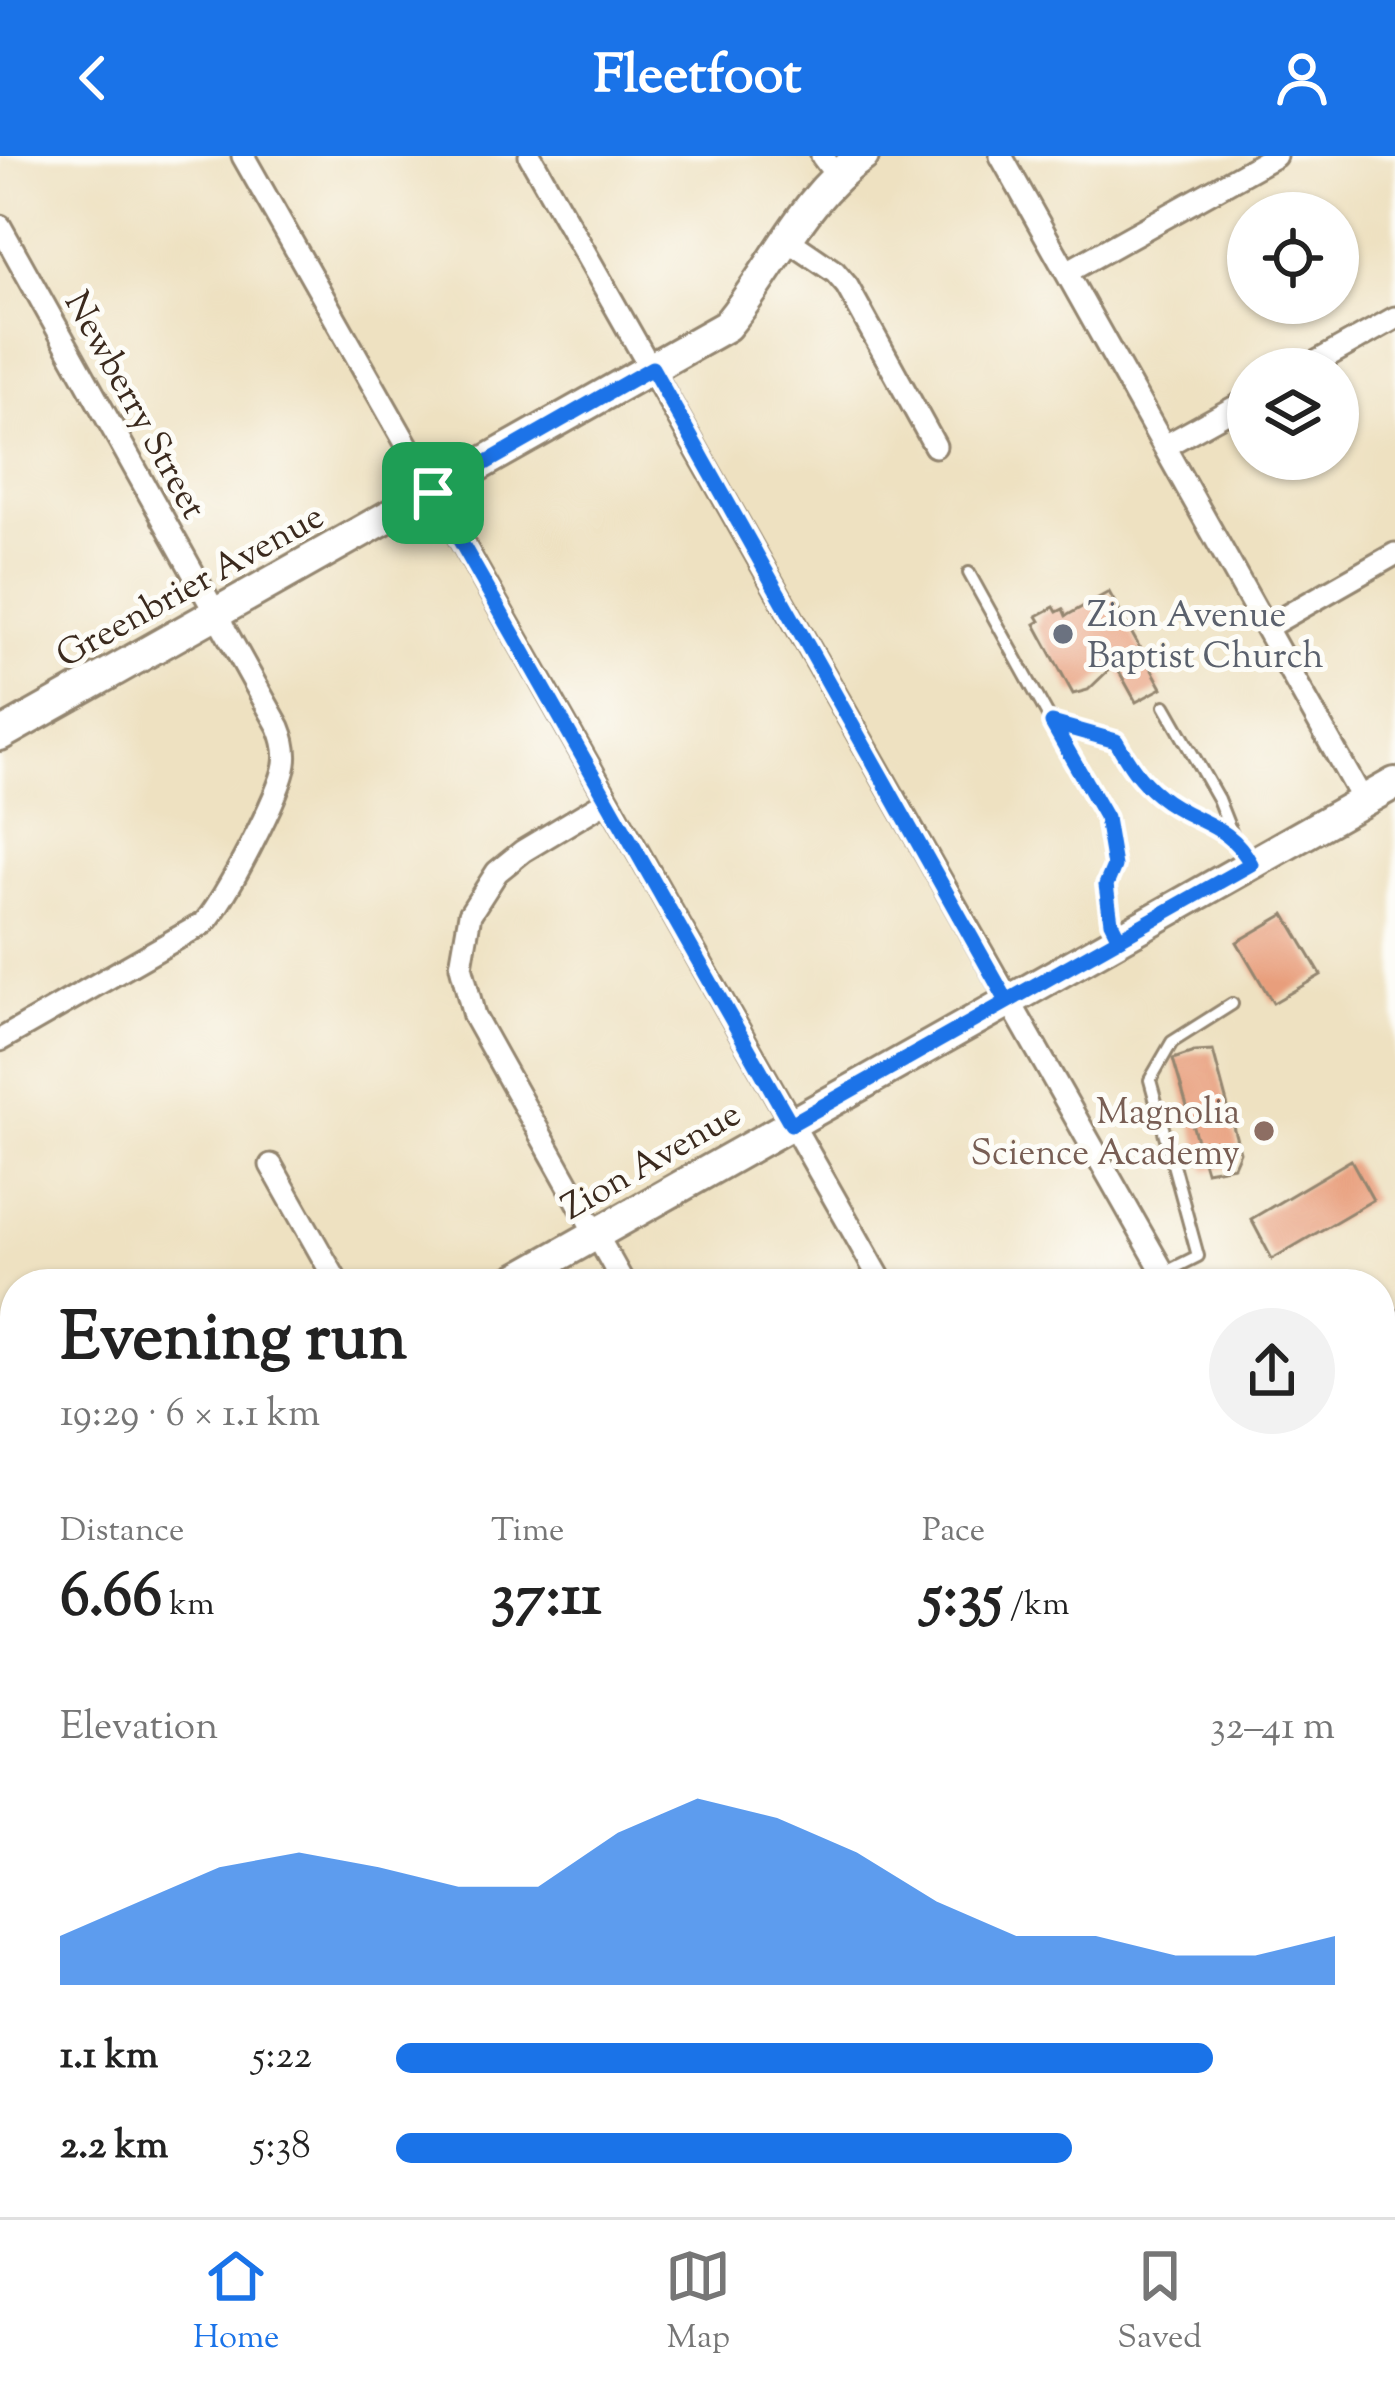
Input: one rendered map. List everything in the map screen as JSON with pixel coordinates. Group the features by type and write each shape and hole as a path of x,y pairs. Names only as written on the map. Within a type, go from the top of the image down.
{"street":[{"path":"243,156 875,1269"},
{"path":"530,156 1161,1269"},
{"name":"Greenbrier Avenue","path":"0,735 726,326 816,199 830,166 863,156"},
{"path":"1001,156 1363,801"},
{"path":"1067,272 1276,156"},
{"name":"Newberry Street","path":"0,226 279,727 285,750 283,774 226,895 193,932 0,1040"},
{"path":"788,239 847,286 935,446"},
{"path":"1341,348 1395,318"},
{"path":"1165,446 1227,412"},
{"path":"1267,627 1395,554"},
{"name":"Zion Avenue","path":"535,1269 1395,783"},
{"path":"608,800 523,850 497,872 470,914 461,966 474,1016 615,1269"},
{"path":"271,1165 330,1269"}],"lane":[{"path":"969,574 1106,818 1114,866 1106,885 1111,922 1119,938"},
{"path":"1165,706 1251,864"},
{"path":"1052,723 1116,741 1136,775 1160,797 1233,837"},
{"path":"1180,1269 1198,1256 1150,1080 1172,1042 1232,1004"}],"building":[{"path":"1109,592 1162,688 1136,702 1115,664 1088,690 1073,694 1035,624 1040,621 1037,616 1054,607 1057,612 1063,609 1066,616"},
{"path":"1285,914 1321,975 1273,1003 1237,942"},
{"path":"1213,1051 1240,1152 1234,1166 1206,1171 1173,1059"},
{"path":"1351,1160 1373,1200 1272,1259 1251,1219"}],"place":[{"name":"Zion Avenue Baptist Church","path":"1063,634"},
{"name":"Magnolia Science Academy","path":"1264,1131"}],"route":[{"path":"652,368 1007,1001 1119,938 1111,922 1106,885 1114,866 1106,818 1052,723 1116,741 1136,775 1160,797 1238,840 1251,864 791,1124 433,493 652,368"}]}
